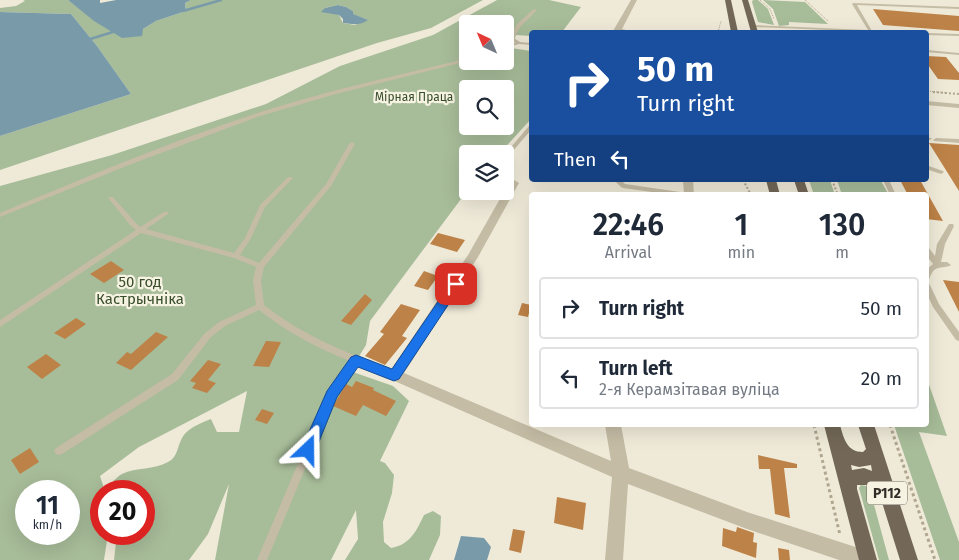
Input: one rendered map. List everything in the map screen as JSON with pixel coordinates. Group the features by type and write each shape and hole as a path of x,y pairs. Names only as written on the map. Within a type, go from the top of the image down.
{"main road":[{"path":"728,0 735,30"},
{"path":"744,0 754,29"},
{"name":"Р112","path":"867,427 909,560"},
{"path":"834,433 843,452 856,459 868,458 873,451"},
{"name":"Р112","path":"834,433 868,560"},
{"path":"849,491 850,481 857,476 863,476 876,481 887,492"}],"street":[{"path":"618,30 634,0"},
{"path":"505,200 492,226 456,284 394,376 620,472 748,521 868,560"},
{"path":"613,427 620,472 614,560"}],"lane":[{"path":"849,0 854,4 870,30"},
{"path":"854,4 959,8"},
{"path":"518,43 512,38 519,25 535,10"},
{"path":"754,29 777,27 820,30"},
{"path":"929,34 959,35"},
{"path":"514,44 529,44"},
{"path":"929,51 959,54"},
{"path":"0,215 98,175 255,116 293,104 459,61"},
{"path":"929,104 959,106"},
{"path":"514,147 529,129"},
{"path":"930,139 959,141"},
{"path":"352,144 328,185 260,266 257,280 260,306 278,321 310,342 394,376"},
{"path":"929,168 941,172"},
{"path":"236,256 248,238 262,206 290,178"},
{"path":"619,182 623,186 666,192"},
{"path":"110,198 140,230 236,256 260,266"},
{"path":"0,324 166,213"},
{"path":"937,264 941,244 951,226"},
{"path":"929,254 937,264"},
{"path":"929,271 937,264 948,265"},
{"path":"929,290 936,305 959,338"},
{"path":"59,451 175,377 208,335 222,324 260,306"},
{"path":"262,560 332,395 356,360"}],"path":[{"path":"760,0 770,9 777,27"},
{"path":"805,0 830,23 834,30"},
{"path":"719,30 721,27 720,14"},
{"path":"929,91 959,94"},
{"path":"814,427 844,552"},
{"path":"891,427 934,560"}],"green space":[{"path":"23,0 68,0 80,9 143,29 156,21 186,11 185,3 191,0 483,0 431,28 377,43 0,170 0,136 131,94 97,46 71,14 0,12 0,8 16,6 25,1","holes":["338,5 353,11 352,14 367,20 355,25 343,23 339,15 325,8"]},
{"name":"50 год Кастрычніка","path":"497,0 549,0 581,7 564,30 529,30 529,36 516,35 514,40 514,15 470,15"},
{"path":"753,0 758,0 768,9 774,25 758,22 752,2"},
{"path":"763,0 805,2 828,24 789,22 789,25 779,26 773,9"},
{"name":"50 год Кастрычніка","path":"459,21 459,70 514,70 514,48 529,51 529,121 507,145 459,145 460,200 370,321 366,345 350,371 393,386 409,401 380,461 385,463 394,475 392,493 383,522 384,542 391,548 403,544 412,536 424,515 433,511 441,516 440,535 429,560 345,560 358,539 356,510 331,560 215,560 229,484 208,534 189,560 114,560 116,545 155,545 155,480 114,480 127,472 163,465 168,462 176,455 182,438 187,431 211,419 217,432 239,432 247,391 139,447 100,476 101,480 90,480 90,545 106,545 104,560 0,560 0,186 112,155 266,104 340,66 433,35"},
{"path":"810,182 831,182 834,192 813,192"},
{"path":"838,182 882,182 887,192 841,192"},
{"path":"929,385 947,436 919,432 959,542 959,560 940,560 895,427 929,427"},
{"path":"861,485 866,486 870,490 889,560 879,560 859,488"}],"water":[{"path":"68,0 100,0 100,3 116,0 191,0 185,3 186,11 156,21 143,29 142,36 122,38 94,21"},
{"path":"338,5 346,7 353,11 353,14 368,20 359,24 343,23 343,19 339,15 321,12 325,8"},
{"path":"0,12 71,14 97,46 131,94 0,136"},
{"path":"461,536 484,538 491,547 487,560 454,560"}],"building":[{"path":"873,9 959,16 959,31 883,25"},
{"path":"929,56 946,57 959,73 959,80 938,79 929,66"},
{"path":"929,143 959,145 959,191"},
{"path":"901,182 921,182 927,192 906,192"},
{"path":"929,196 943,221 929,219"},
{"path":"438,233 465,240 457,252 430,244"},
{"path":"111,261 124,270 104,283 90,274"},
{"path":"424,271 438,276 428,290 414,286"},
{"path":"943,280 959,282 959,312"},
{"path":"365,294 372,300 351,325 341,321"},
{"path":"522,303 529,305 528,317 518,315"},
{"path":"401,304 420,310 402,336 407,338 385,365 365,356 384,334 380,332"},
{"path":"76,318 86,324 65,339 54,333"},
{"path":"156,332 168,337 131,370 116,363 127,352 131,354"},
{"path":"266,341 281,342 269,367 253,366"},
{"path":"46,354 61,365 42,379 27,367"},
{"path":"208,360 221,364 208,380 216,383 207,393 192,388 196,383 190,381"},
{"path":"356,381 374,388 373,390 396,401 386,416 363,405 356,416 333,406 346,384 352,387"},
{"path":"262,409 274,413 267,424 255,420"},
{"path":"30,448 39,462 20,474 11,460"},
{"path":"758,455 797,464 797,468 784,468 790,518 775,514 770,469 759,469"},
{"path":"557,497 586,503 583,530 554,523"},
{"path":"737,527 754,533 753,542 757,543 756,558 722,546 723,528 736,532"},
{"path":"513,529 525,531 521,553 509,550"},
{"path":"778,548 789,550 790,560 779,560"}],"waterway":[{"path":"183,11 221,0"},
{"path":"87,40 116,31"}],"route":[{"path":"308,450 332,395 356,360 394,376 456,284"}],"park label":[{"name":"Мірная Праца","path":"414,97"}]}
